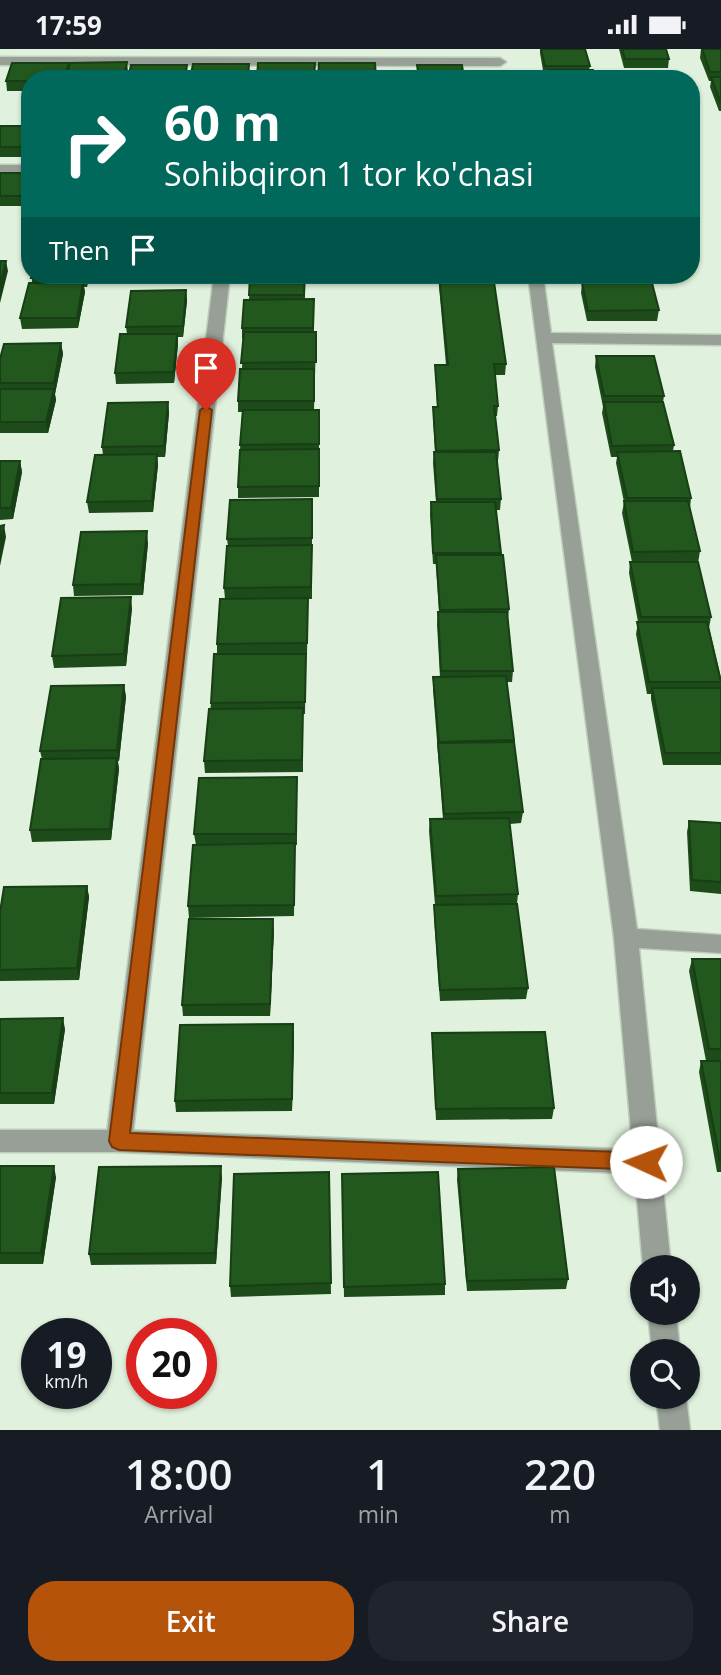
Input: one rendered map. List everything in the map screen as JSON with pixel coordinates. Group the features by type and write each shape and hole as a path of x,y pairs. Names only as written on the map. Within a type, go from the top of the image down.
{"street":[{"path":"0,61 499,56"},
{"path":"0,169 21,169"},
{"path":"119,1141 221,284"},
{"path":"536,284 626,938 656,1255"},
{"path":"542,338 721,340"},
{"path":"626,938 721,944"},
{"path":"0,1141 119,1141 646,1162"},
{"path":"672,1409 675,1430"}],"building":[{"path":"541,49 585,49 590,66 545,66"},
{"path":"622,49 666,49 669,59 625,59"},
{"path":"702,49 721,49 721,72 710,72"},
{"path":"127,62 125,70 68,70 70,63"},
{"path":"12,63 69,63 67,70 21,70 21,81 6,81"},
{"path":"258,63 315,63 315,70 258,70"},
{"path":"319,63 375,63 375,70 319,70"},
{"path":"193,64 249,64 249,70 192,70"},
{"path":"131,65 187,65 186,70 130,70"},
{"path":"417,65 462,65 463,70 418,70"},
{"path":"711,77 721,77 721,101 720,101"},
{"path":"0,126 21,126 21,147 0,147"},
{"path":"0,173 21,173 21,196 0,196"},
{"path":"0,261 6,261 0,286"},
{"path":"29,284 83,284 77,318 20,318"},
{"path":"250,284 305,284 304,295 249,295"},
{"path":"440,284 494,284 506,364 494,364 498,406 494,406 499,450 436,451 433,407 438,407 435,365 448,365"},
{"path":"582,284 652,284 659,310 588,311"},
{"path":"186,290 183,326 126,327 131,291"},
{"path":"314,299 313,328 242,328 244,300"},
{"path":"244,332 316,332 316,362 241,363"},
{"path":"120,334 177,334 174,372 115,373"},
{"path":"61,343 54,383 0,383 0,359 4,344"},
{"path":"596,356 654,356 664,396 604,396"},
{"path":"240,369 314,369 314,401 238,401"},
{"path":"0,389 54,389 46,422 0,422"},
{"path":"168,402 164,446 102,447 108,403"},
{"path":"604,402 663,402 674,445 612,446"},
{"path":"243,410 319,410 319,444 240,445"},
{"path":"319,449 319,486 238,487 240,450"},
{"path":"680,451 691,498 627,498 617,452"},
{"path":"434,452 496,452 501,499 437,499"},
{"path":"157,454 152,501 87,502 95,455"},
{"path":"0,461 20,461 11,508 0,508"},
{"path":"312,499 312,538 227,539 230,500"},
{"path":"624,501 688,501 700,551 633,552"},
{"path":"431,502 495,502 501,553 433,553"},
{"path":"4,525 0,544 0,526"},
{"path":"147,531 141,584 73,585 81,532"},
{"path":"312,545 311,587 224,588 227,546"},
{"path":"436,555 503,555 509,609 440,610"},
{"path":"630,562 698,562 711,617 641,617"},
{"path":"131,597 124,654 52,656 61,598"},
{"path":"308,598 307,643 217,644 220,599"},
{"path":"438,612 507,612 513,671 441,671"},
{"path":"637,622 707,622 721,682 649,682"},
{"path":"214,654 306,654 305,702 211,703"},
{"path":"506,676 514,740 439,742 433,677"},
{"path":"124,685 117,750 40,751 51,686"},
{"path":"652,688 721,688 721,753 665,753"},
{"path":"303,708 302,760 204,761 209,709"},
{"path":"514,742 523,812 444,814 438,743"},
{"path":"117,758 110,829 30,830 41,759"},
{"path":"297,777 296,834 194,834 199,778"},
{"path":"509,818 518,894 436,896 430,819"},
{"path":"689,821 721,823 721,882 692,880"},
{"path":"295,843 294,905 188,906 193,845"},
{"path":"87,886 77,968 0,970 0,912 4,887"},
{"path":"517,904 528,988 440,990 434,905"},
{"path":"189,919 273,919 270,1004 182,1005"},
{"path":"692,959 721,959 721,1049 709,1049"},
{"path":"63,1018 52,1093 0,1093 0,1019"},
{"path":"293,1024 292,1099 175,1101 180,1025"},
{"path":"545,1032 554,1108 436,1109 432,1033"},
{"path":"701,1061 721,1061 721,1161 720,1161"},
{"path":"0,1166 54,1166 41,1253 0,1253"},
{"path":"221,1166 215,1253 89,1254 99,1167"},
{"path":"554,1167 568,1279 467,1281 458,1169"},
{"path":"329,1172 331,1283 230,1286 234,1174"},
{"path":"438,1172 445,1284 344,1287 342,1174"}],"route":[{"path":"206,410 119,1141 646,1162"}]}
